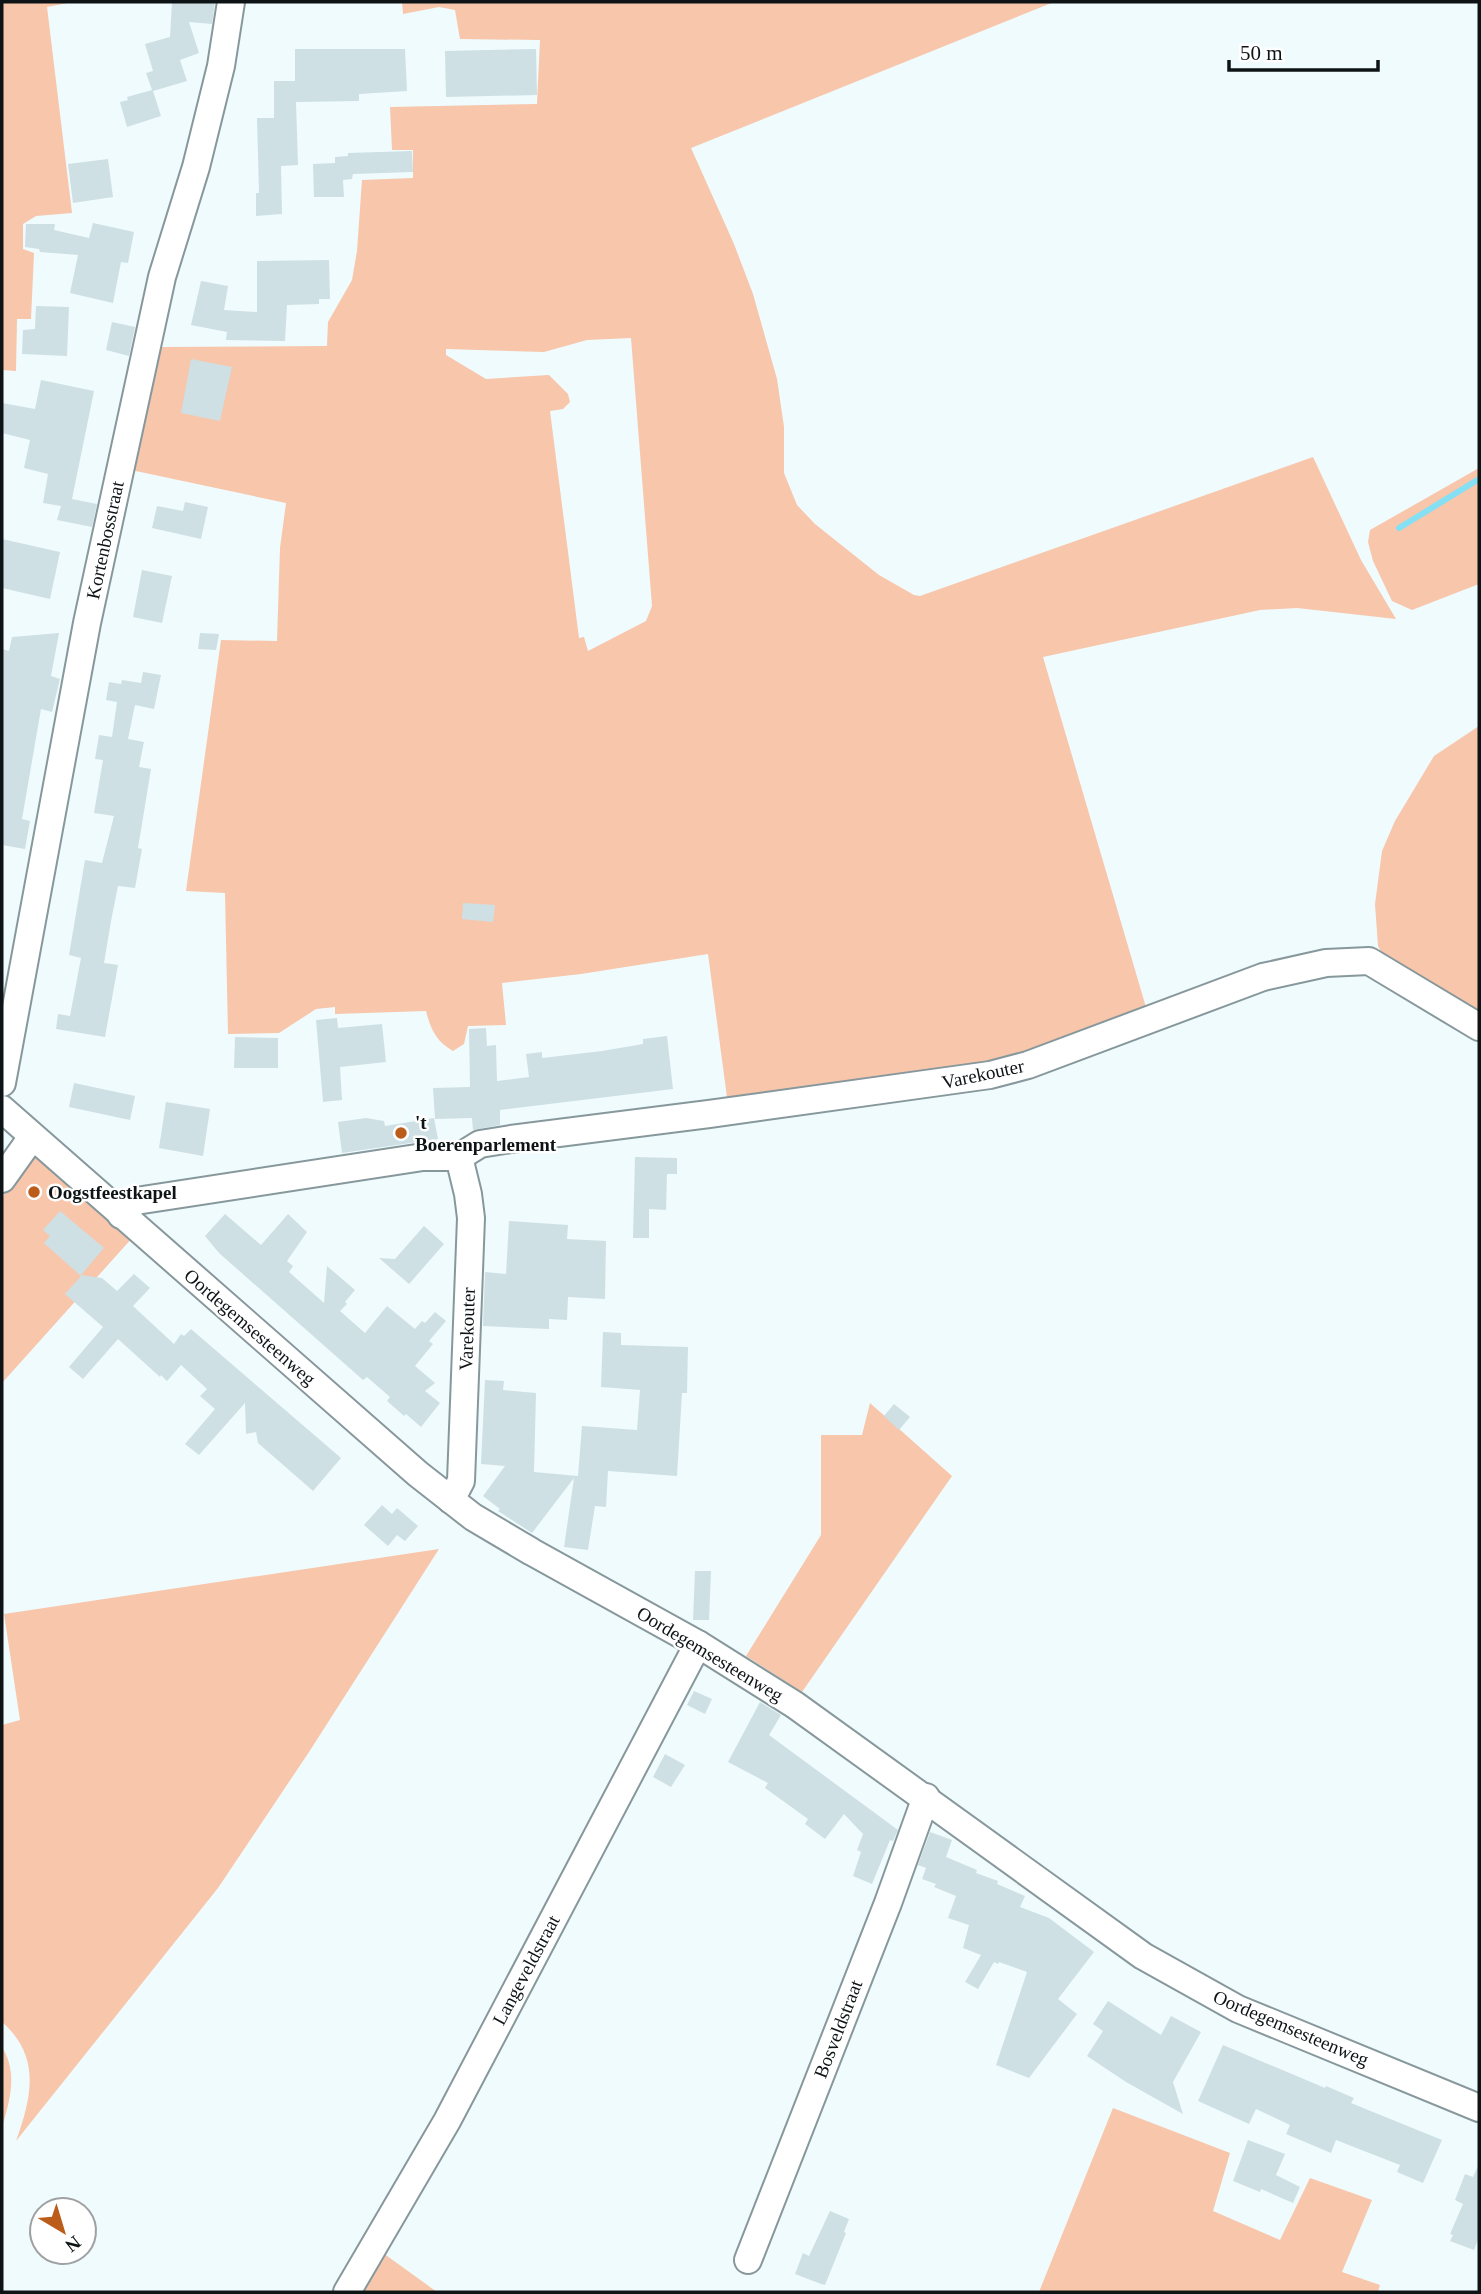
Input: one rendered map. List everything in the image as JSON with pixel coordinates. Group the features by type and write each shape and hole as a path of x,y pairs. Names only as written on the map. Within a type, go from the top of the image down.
{"street":[{"name":"Kortenbosstraat","path":"2,1083 90,609 162,277 196,167 222,66 231,2"},
{"name":"Varekouter","path":"121,1215 136,1201 422,1157 458,1157 480,1144 511,1139 990,1075 1028,1065 1263,977 1326,963 1370,961 1479,1027"},
{"name":"Oordegemsesteenweg","path":"2,1109 418,1474 473,1517 698,1644 795,1705 1143,1956 1238,2009 1479,2108"},
{"path":"2,1179 32,1137"},
{"name":"Varekouter","path":"451,1500 461,1481 471,1218 458,1157"},
{"name":"Langeveldstraat","path":"347,2292 447,2121 698,1644"},
{"name":"Bosveldstraat","path":"748,2260 888,1903 926,1797"}],"shaded area":[{"path":"2,2 68,3 47,7 72,213 36,216 23,224 23,249 34,253 31,319 17,319 16,371 2,370"},
{"path":"402,2 1054,2 691,148 753,294 777,379 784,427 784,473 797,505 815,524 879,575 914,595 920,596 1313,457 1361,560 1396,619 1297,608 1260,610 1043,657 1148,1014 1003,1065 728,1105 708,954 581,974 502,983 506,1025 468,1026 464,1044 453,1051 435,1034 426,1011 335,1014 335,1007 316,1009 279,1033 228,1034 225,893 186,891 221,640 277,641 280,548 286,503 131,470 158,347 327,346 328,322 352,280 362,180 413,178 413,150 392,150 390,107 537,104 540,40 460,39 455,10 439,7 403,14","holes":["631,338 652,606 646,621 588,651 584,637 579,638 550,411 563,409 570,402 568,394 549,375 486,379 446,355 446,349 544,352 587,340"]},
{"path":"1479,468 1479,584 1412,610 1392,601 1373,561 1368,542 1370,530"},
{"path":"1479,726 1479,1019 1383,956 1378,946 1375,904 1382,851 1395,821 1434,756"},
{"path":"29,1156 36,1156 133,1237 2,1383 2,1199 13,1174"},
{"path":"870,1403 952,1476 802,1692 746,1656 821,1535 821,1435 862,1435"},
{"path":"439,1549 218,1888 16,2141 26,2109 30,2078 23,2049 2,2022 2,1725 20,1720 4,1614"},
{"path":"2,2047 10,2067 11,2087 2,2127"},
{"path":"1113,2108 1230,2153 1213,2211 1280,2240 1310,2178 1372,2200 1342,2272 1380,2285 1378,2292 1039,2292"},
{"path":"383,2253 437,2292 360,2292"}],"building":[{"path":"172,2 215,2 212,24 189,22 199,53 180,60 187,81 153,91 161,116 127,127 120,102 128,100 127,97 152,90 146,73 153,71 145,44 170,37"},
{"path":"295,49 405,49 407,91 359,94 359,101 296,102 298,165 281,166 282,214 256,216 256,193 259,193 257,118 274,118 274,81 295,81"},
{"path":"536,49 537,95 446,97 445,51"},
{"path":"412,151 413,172 353,174 352,179 343,180 344,197 314,197 313,164 335,163 335,157 348,156 348,153"},
{"path":"108,159 113,197 73,203 68,164"},
{"path":"93,223 134,232 128,263 121,262 113,303 70,293 78,255 40,252 39,249 25,247 26,224 55,224 54,230 89,238"},
{"path":"329,260 330,299 319,299 319,304 287,305 285,341 226,340 227,332 191,325 201,281 228,286 224,310 257,312 257,261"},
{"path":"36,306 69,307 67,356 22,354 23,330 35,329"},
{"path":"112,322 135,327 129,356 106,350"},
{"path":"191,359 232,367 220,421 181,413"},
{"path":"41,380 94,391 72,499 97,504 92,527 57,520 61,506 43,503 48,474 24,468 30,440 2,433 2,403 35,409"},
{"path":"185,502 208,507 201,539 152,528 157,506 183,511"},
{"path":"2,539 60,552 50,599 2,588"},
{"path":"142,570 172,576 162,623 133,617"},
{"path":"59,633 51,676 60,679 52,712 41,709 22,819 30,821 25,849 2,845 2,649 9,651 12,637"},
{"path":"200,633 219,634 216,650 198,649"},
{"path":"143,672 161,675 154,709 135,705 128,739 144,742 139,767 151,769 138,848 142,849 135,888 118,886 111,921 104,963 118,965 105,1037 56,1029 58,1014 70,1016 81,958 69,955 85,860 102,863 114,816 94,813 103,760 95,759 99,735 112,737 117,702 106,700 109,682 121,684 122,680 141,683"},
{"path":"463,903 495,905 493,922 462,919"},
{"path":"337,1018 338,1028 382,1024 386,1062 340,1067 342,1100 323,1102 316,1020"},
{"path":"486,1028 487,1046 496,1045 497,1081 529,1077 526,1054 542,1052 542,1058 602,1051 643,1044 643,1039 667,1036 673,1089 500,1110 500,1125 473,1130 472,1118 435,1119 433,1088 470,1087 469,1029"},
{"path":"235,1037 278,1038 278,1068 234,1068"},
{"path":"74,1083 135,1096 130,1120 69,1107"},
{"path":"166,1102 210,1109 203,1156 159,1148"},
{"path":"366,1118 384,1121 385,1126 434,1118 438,1139 342,1153 338,1122"},
{"path":"635,1157 677,1158 677,1174 667,1174 666,1210 649,1209 649,1238 633,1238"},
{"path":"60,1211 104,1248 81,1275 102,1278 117,1291 134,1274 150,1288 133,1306 174,1344 181,1334 184,1336 191,1329 341,1458 313,1491 258,1443 256,1432 246,1434 245,1403 199,1455 185,1444 215,1409 200,1396 207,1389 181,1365 167,1381 118,1339 83,1379 69,1367 103,1327 65,1294 81,1276 44,1243 50,1236 43,1230"},
{"path":"225,1214 261,1245 288,1214 307,1232 287,1261 293,1266 289,1272 324,1303 327,1266 355,1290 340,1311 365,1333 387,1306 415,1329 435,1312 446,1321 429,1341 433,1344 415,1366 435,1383 425,1391 440,1403 421,1427 406,1414 404,1416 387,1401 390,1397 367,1377 363,1380 219,1253 205,1236"},
{"path":"509,1221 568,1225 567,1239 606,1241 605,1299 568,1297 567,1320 549,1319 549,1329 483,1326 485,1272 506,1274"},
{"path":"424,1226 444,1244 409,1284 379,1258 395,1259"},
{"path":"603,1332 621,1333 621,1345 688,1347 687,1393 682,1393 677,1476 608,1471 606,1507 595,1506 588,1550 564,1547 574,1478 532,1533 498,1511 500,1509 483,1496 505,1466 481,1464 485,1380 504,1381 503,1390 536,1393 534,1472 578,1476 582,1426 637,1430 640,1390 601,1387"},
{"path":"894,1404 910,1417 899,1430 884,1416"},
{"path":"382,1505 392,1514 397,1508 418,1526 405,1541 397,1535 388,1546 364,1525"},
{"path":"695,1571 711,1571 709,1620 693,1620"},
{"path":"694,1691 712,1699 705,1714 687,1705"},
{"path":"760,1702 781,1715 769,1735 898,1830 893,1841 890,1840 872,1884 853,1876 861,1852 857,1850 863,1834 844,1814 825,1839 805,1824 808,1819 765,1788 768,1783 728,1762"},
{"path":"665,1754 685,1765 671,1787 653,1777"},
{"path":"930,1832 952,1840 946,1857 1025,1896 1020,1907 1049,1918 1094,1952 1058,1999 1077,2014 1029,2078 996,2065 1027,1972 994,1962 978,1989 965,1982 981,1955 963,1948 969,1925 948,1918 956,1896 922,1879 926,1868 918,1865"},
{"path":"1108,2001 1161,2035 1171,2016 1201,2032 1173,2082 1183,2114 1087,2056 1103,2031 1093,2024"},
{"path":"1223,2045 1354,2098 1351,2103 1442,2140 1423,2183 1397,2172 1400,2165 1336,2140 1331,2153 1286,2134 1290,2125 1256,2109 1249,2124 1198,2101"},
{"path":"1248,2140 1285,2154 1276,2175 1300,2187 1293,2203 1261,2189 1260,2192 1233,2181"},
{"path":"1479,2164 1479,2237 1474,2250 1450,2241 1453,2235 1450,2234 1463,2204 1455,2200 1465,2174 1473,2177"},
{"path":"830,2211 849,2219 825,2285 795,2274 803,2253 809,2256"}],"waterway":[{"path":"1399,528 1479,479"}],"place":[{"name":"'t Boerenparlement","path":"401,1133"},
{"name":"Oogstfeestkapel","path":"34,1192"}]}
